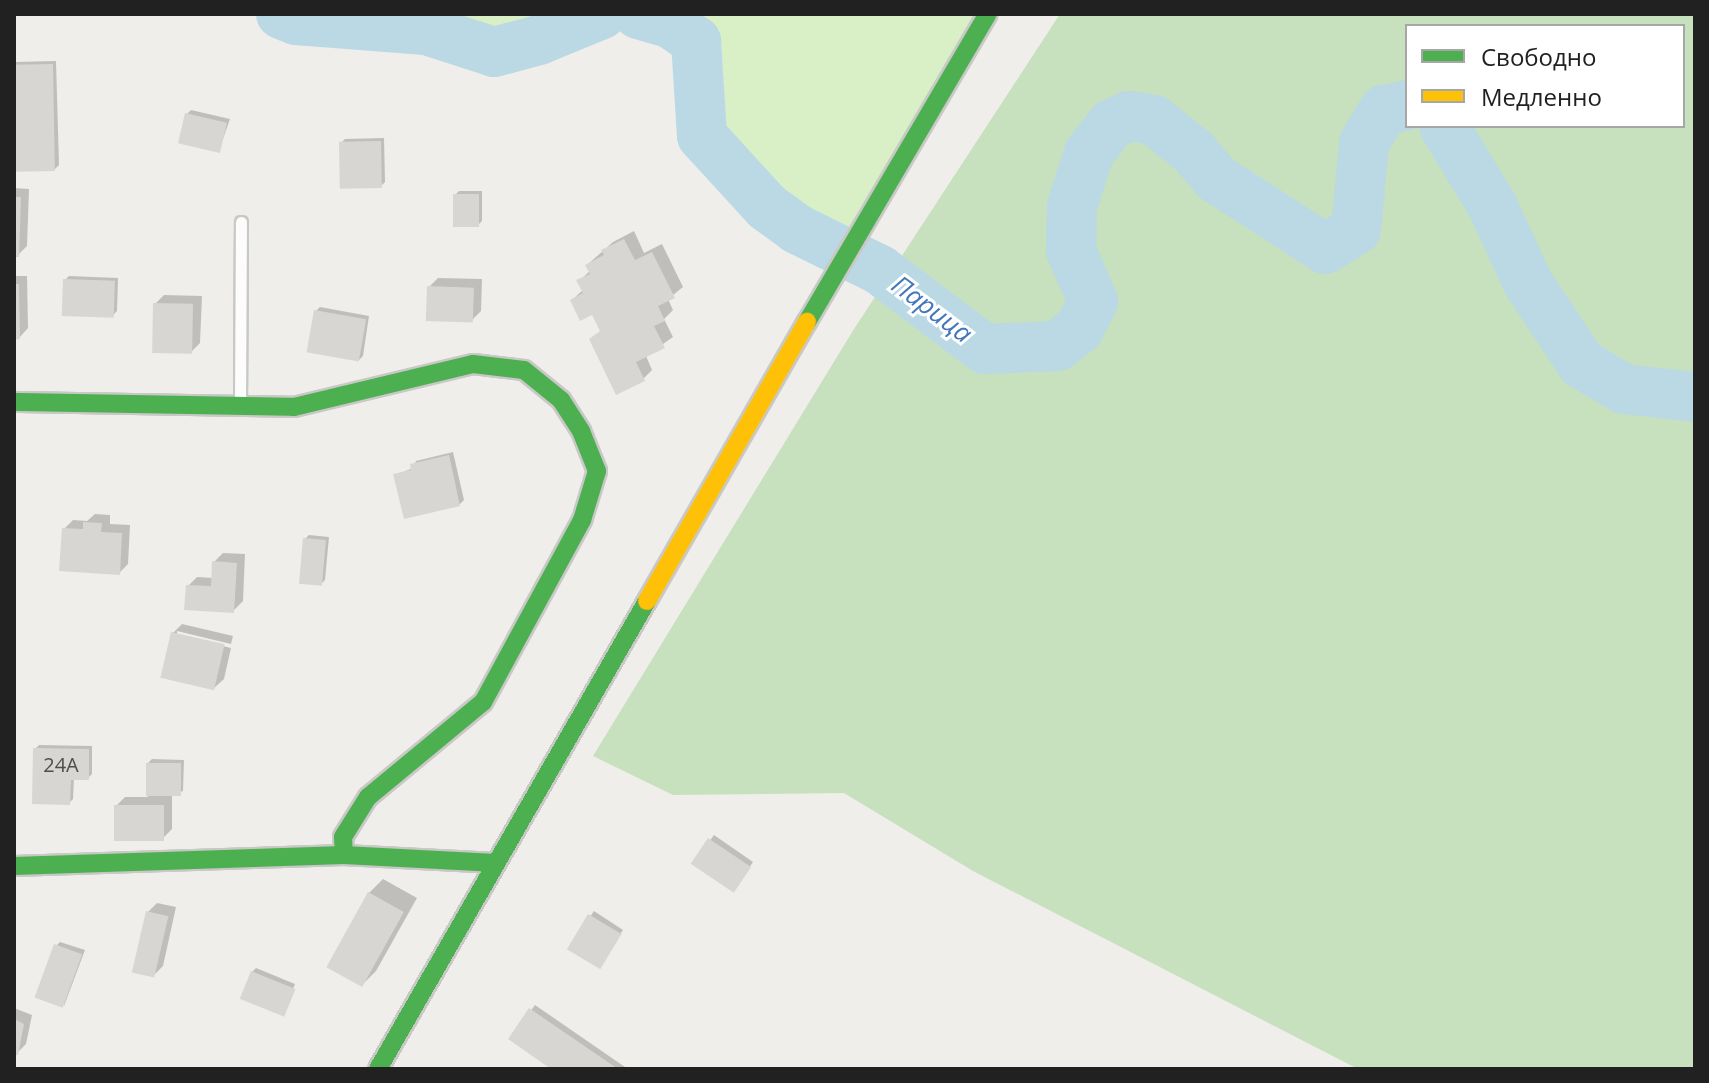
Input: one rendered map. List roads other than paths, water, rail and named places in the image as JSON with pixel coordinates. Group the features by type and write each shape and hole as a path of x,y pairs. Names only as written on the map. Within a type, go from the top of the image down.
{"street":[{"path":"378,1069 863,224 988,14"},
{"path":"14,402 294,407 473,364 524,370 561,400 581,431 597,471 582,520 483,702 368,797 343,837 344,855"},
{"path":"14,866 344,855 496,863"}],"lane":[{"path":"240,406 241,222"}],"waterway":[{"name":"Парица","path":"281,14 296,20 426,30 494,52 539,40 602,14"},
{"name":"Парица","path":"638,14 670,23 696,41 702,136 767,207 797,229 880,270 985,349 1057,346 1079,329 1093,301 1071,251 1072,206 1089,153 1112,124 1129,116 1154,120 1194,152 1217,179 1325,249 1356,230 1364,143 1384,110 1405,105"},
{"name":"Парица","path":"1445,128 1493,207 1528,283 1582,364 1624,389 1695,397"}]}
